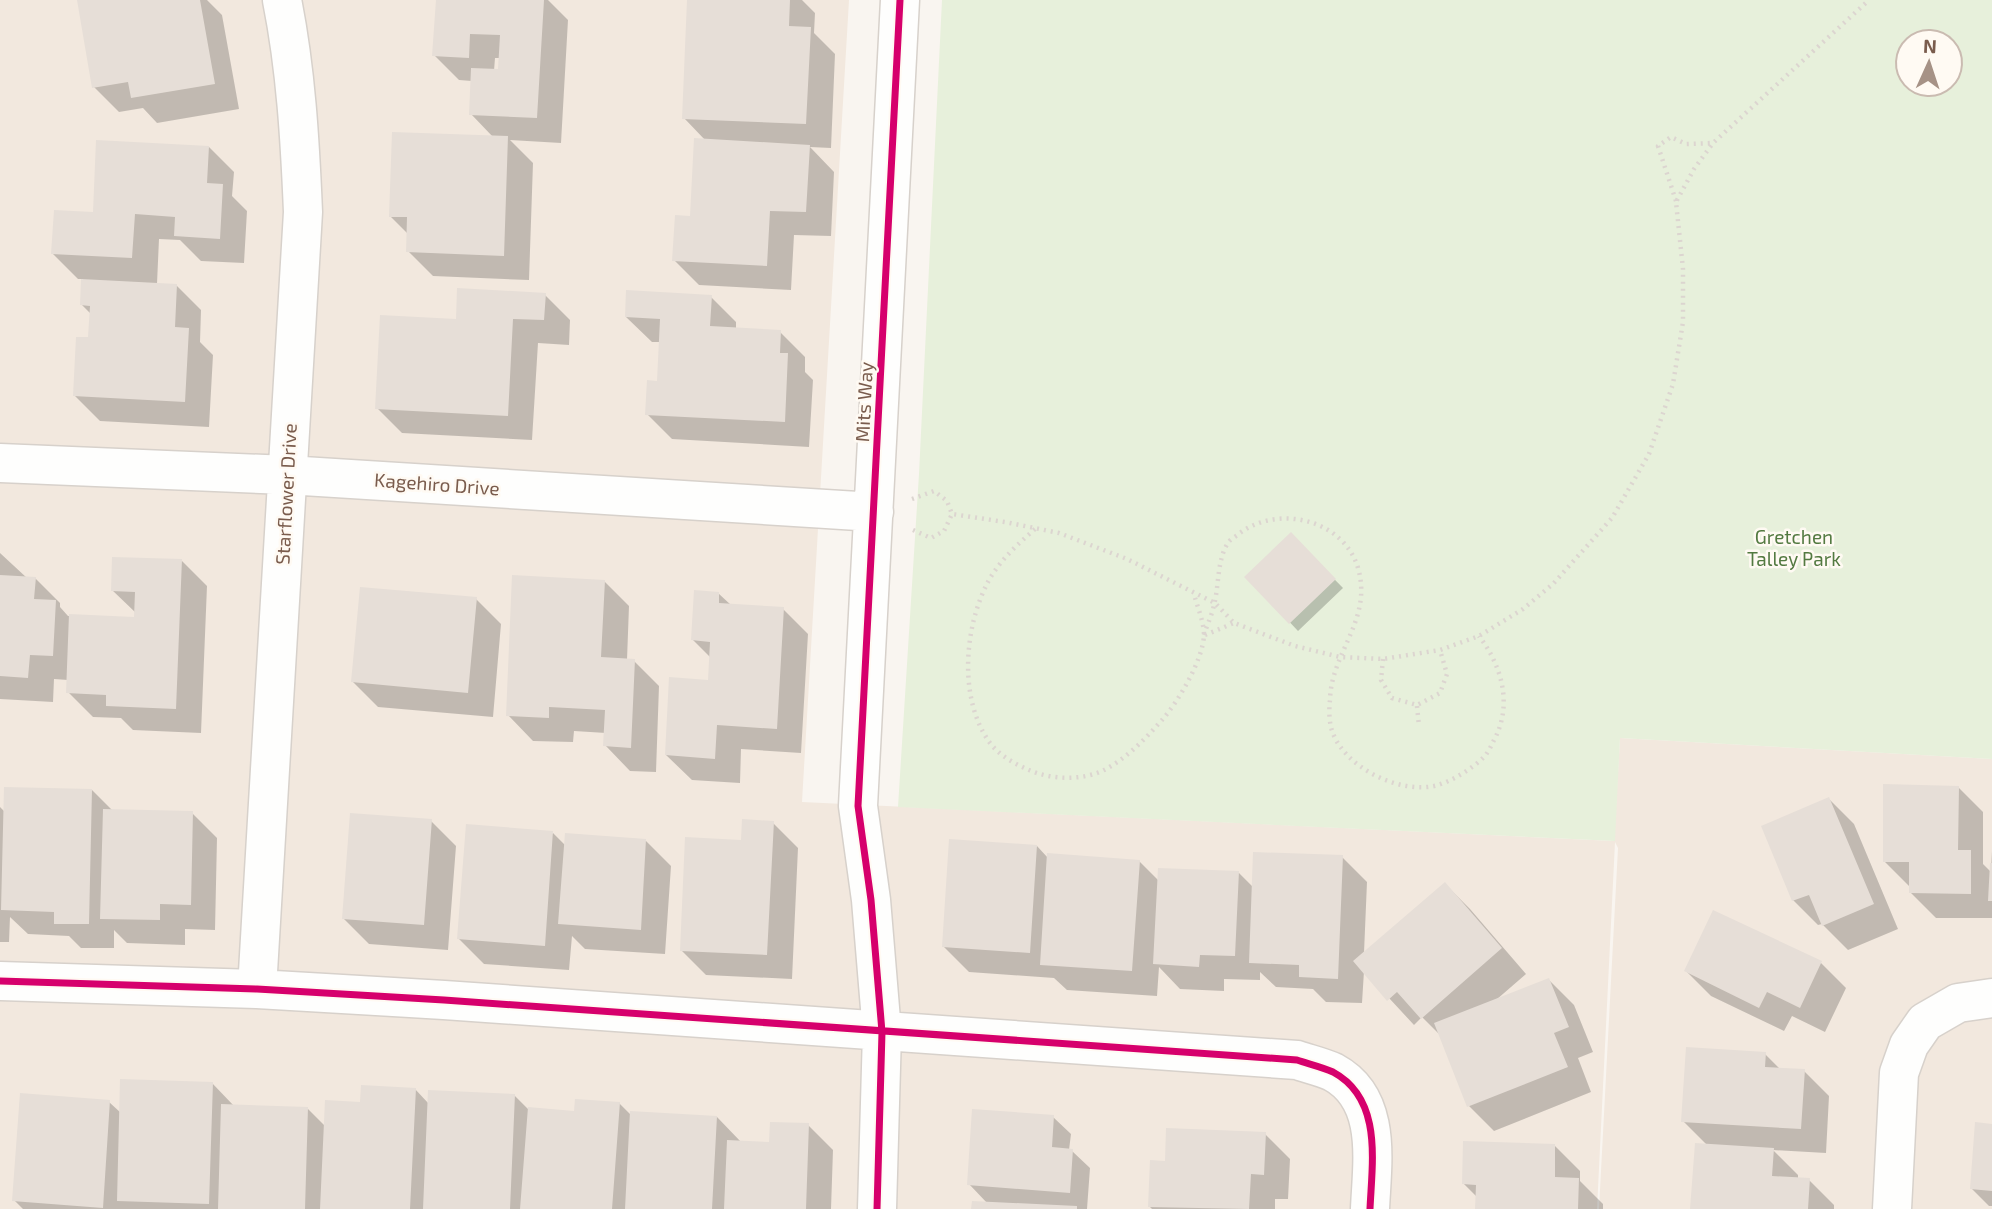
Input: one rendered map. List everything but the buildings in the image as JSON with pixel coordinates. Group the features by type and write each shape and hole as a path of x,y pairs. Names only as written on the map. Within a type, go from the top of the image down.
{"street":[{"name":"Starflower Drive","path":"257,989 303,212 300,133 288,27 282,0"},
{"name":"Mits Way","path":"877,1209 882,1031 871,900 859,806 900,0"},
{"name":"Kagehiro Drive","path":"0,463 287,475 874,512"},
{"path":"0,981 257,989 1297,1060 1334,1073 1361,1096 1373,1136 1370,1209"},
{"path":"1892,1209 1899,1073 1909,1045 1925,1022 1958,1003 1992,998"}],"path":[{"path":"1676,202 1694,169 1713,143 1869,0"},
{"path":"952,514 1059,533 1127,559 1215,603 1234,623 1295,646 1340,657 1383,659 1440,650 1479,636 1523,609 1553,584 1612,518 1649,454 1673,384 1683,322 1683,268 1676,202 1658,146 1671,138 1686,144 1713,143"},
{"path":"934,491 947,501 952,514 944,531 931,538 874,512 934,491"},
{"path":"1036,528 1008,554 989,580 975,612 968,643 969,681 976,717 990,744 1011,762 1041,776 1073,778 1104,770 1136,748 1171,709 1193,671 1215,603 1219,571 1228,543 1250,527 1274,519 1306,520 1332,532 1350,550 1358,569 1362,599 1353,632 1333,676 1329,699 1331,728 1341,746 1356,763 1379,779 1406,786 1437,786 1462,774 1485,756 1500,729 1505,696 1498,668 1479,636"},
{"path":"1194,594 1204,635"},
{"path":"1204,635 1234,623"},
{"path":"1383,659 1381,680 1392,698 1417,705 1440,693 1447,674 1440,650"},
{"path":"1417,705 1419,726"}],"shaded area":[{"path":"0,0 849,0 802,802 1614,841 1620,738 1992,759 1992,1209 1599,1209 1618,848 1615,842 1597,1209 0,1209"}],"green space":[{"name":"Gretchen Talley Park","path":"942,0 1992,0 1992,759 1620,738 1615,841 898,807 919,474"}],"cycle path":[{"path":"877,1209 882,1032 871,900 858,806 900,0"},
{"path":"0,981 257,989 444,1000 1297,1060 1333,1072 1349,1084 1360,1098 1371,1133 1370,1209"}]}
